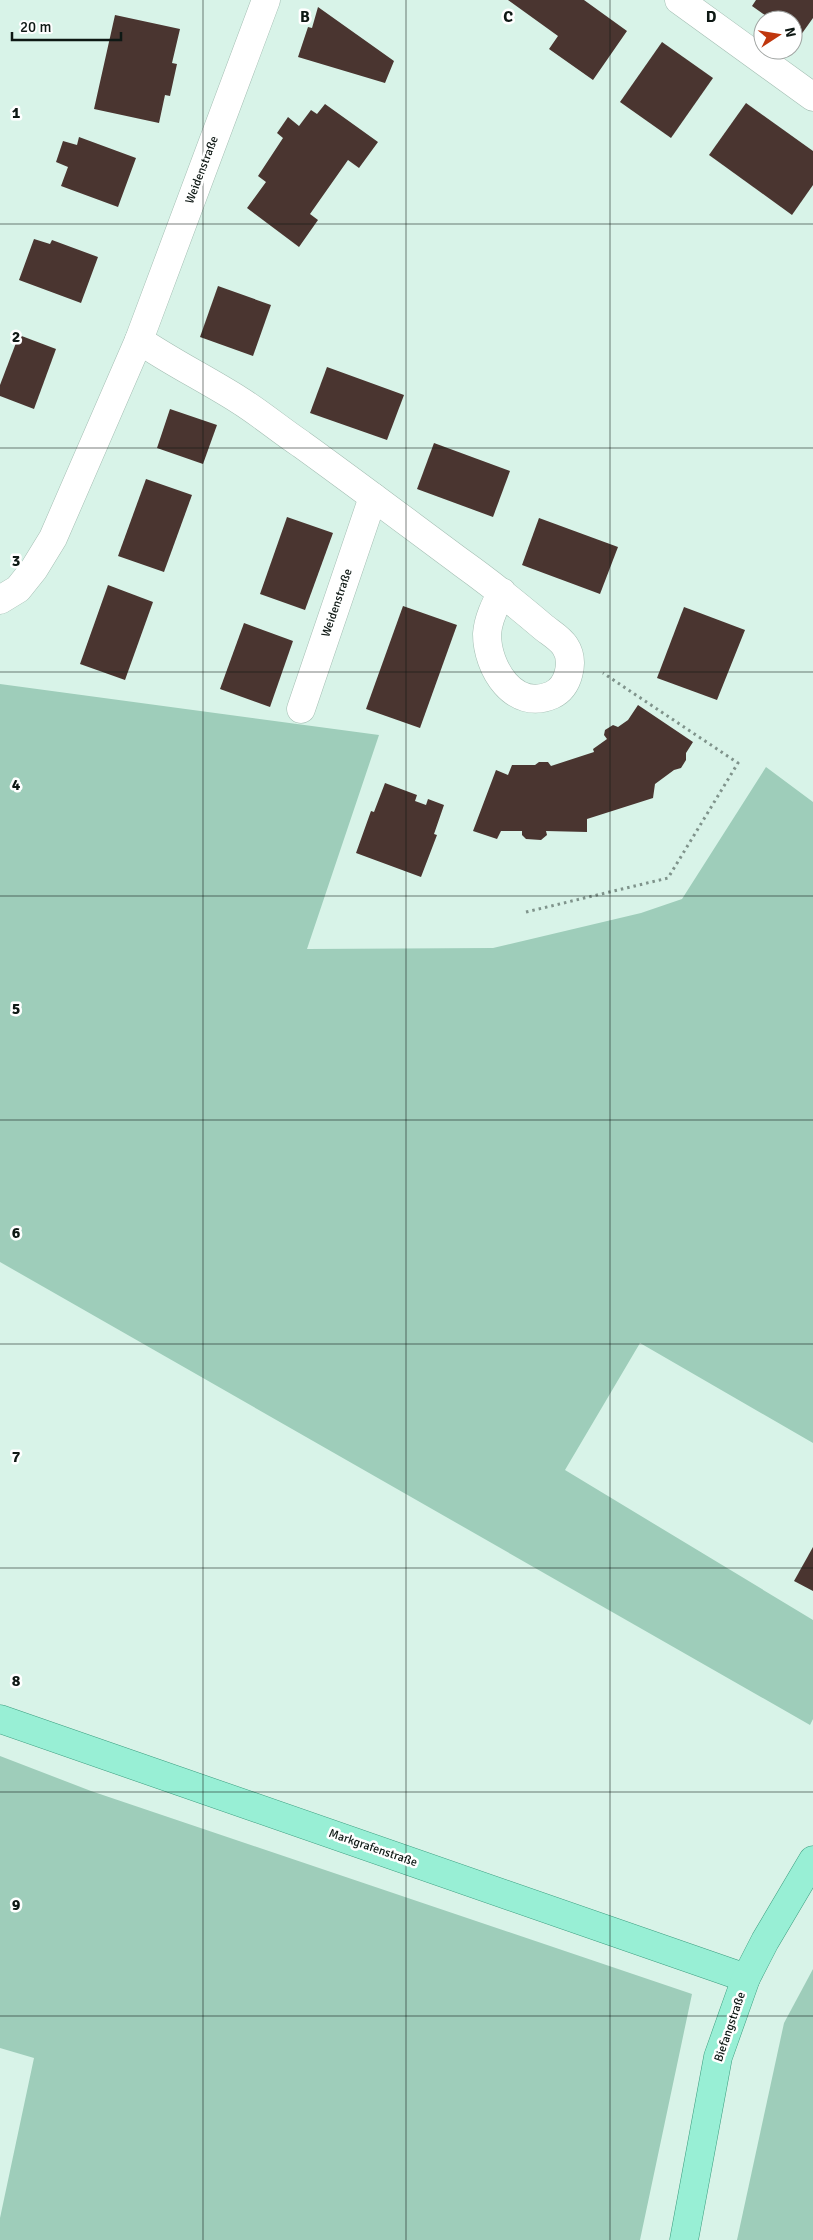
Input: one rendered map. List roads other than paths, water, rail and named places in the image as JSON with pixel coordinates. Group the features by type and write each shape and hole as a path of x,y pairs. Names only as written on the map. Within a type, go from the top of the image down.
{"main road":[{"name":"Markgrafenstraße","path":"0,1719 746,1978"},
{"name":"Biefangstraße","path":"684,2240 718,2057 746,1978 765,1941 813,1860"}],"street":[{"name":"Weidenstraße","path":"0,600 18,590 34,569 53,538 138,340 266,0"},
{"path":"679,0 813,97"},
{"path":"138,340 175,364 240,400 502,592 566,646 570,664 569,676 555,694 544,698 532,698 507,687 498,676 492,660 487,635 491,614 502,592"},
{"name":"Weidenstraße","path":"301,709 374,497"}]}
